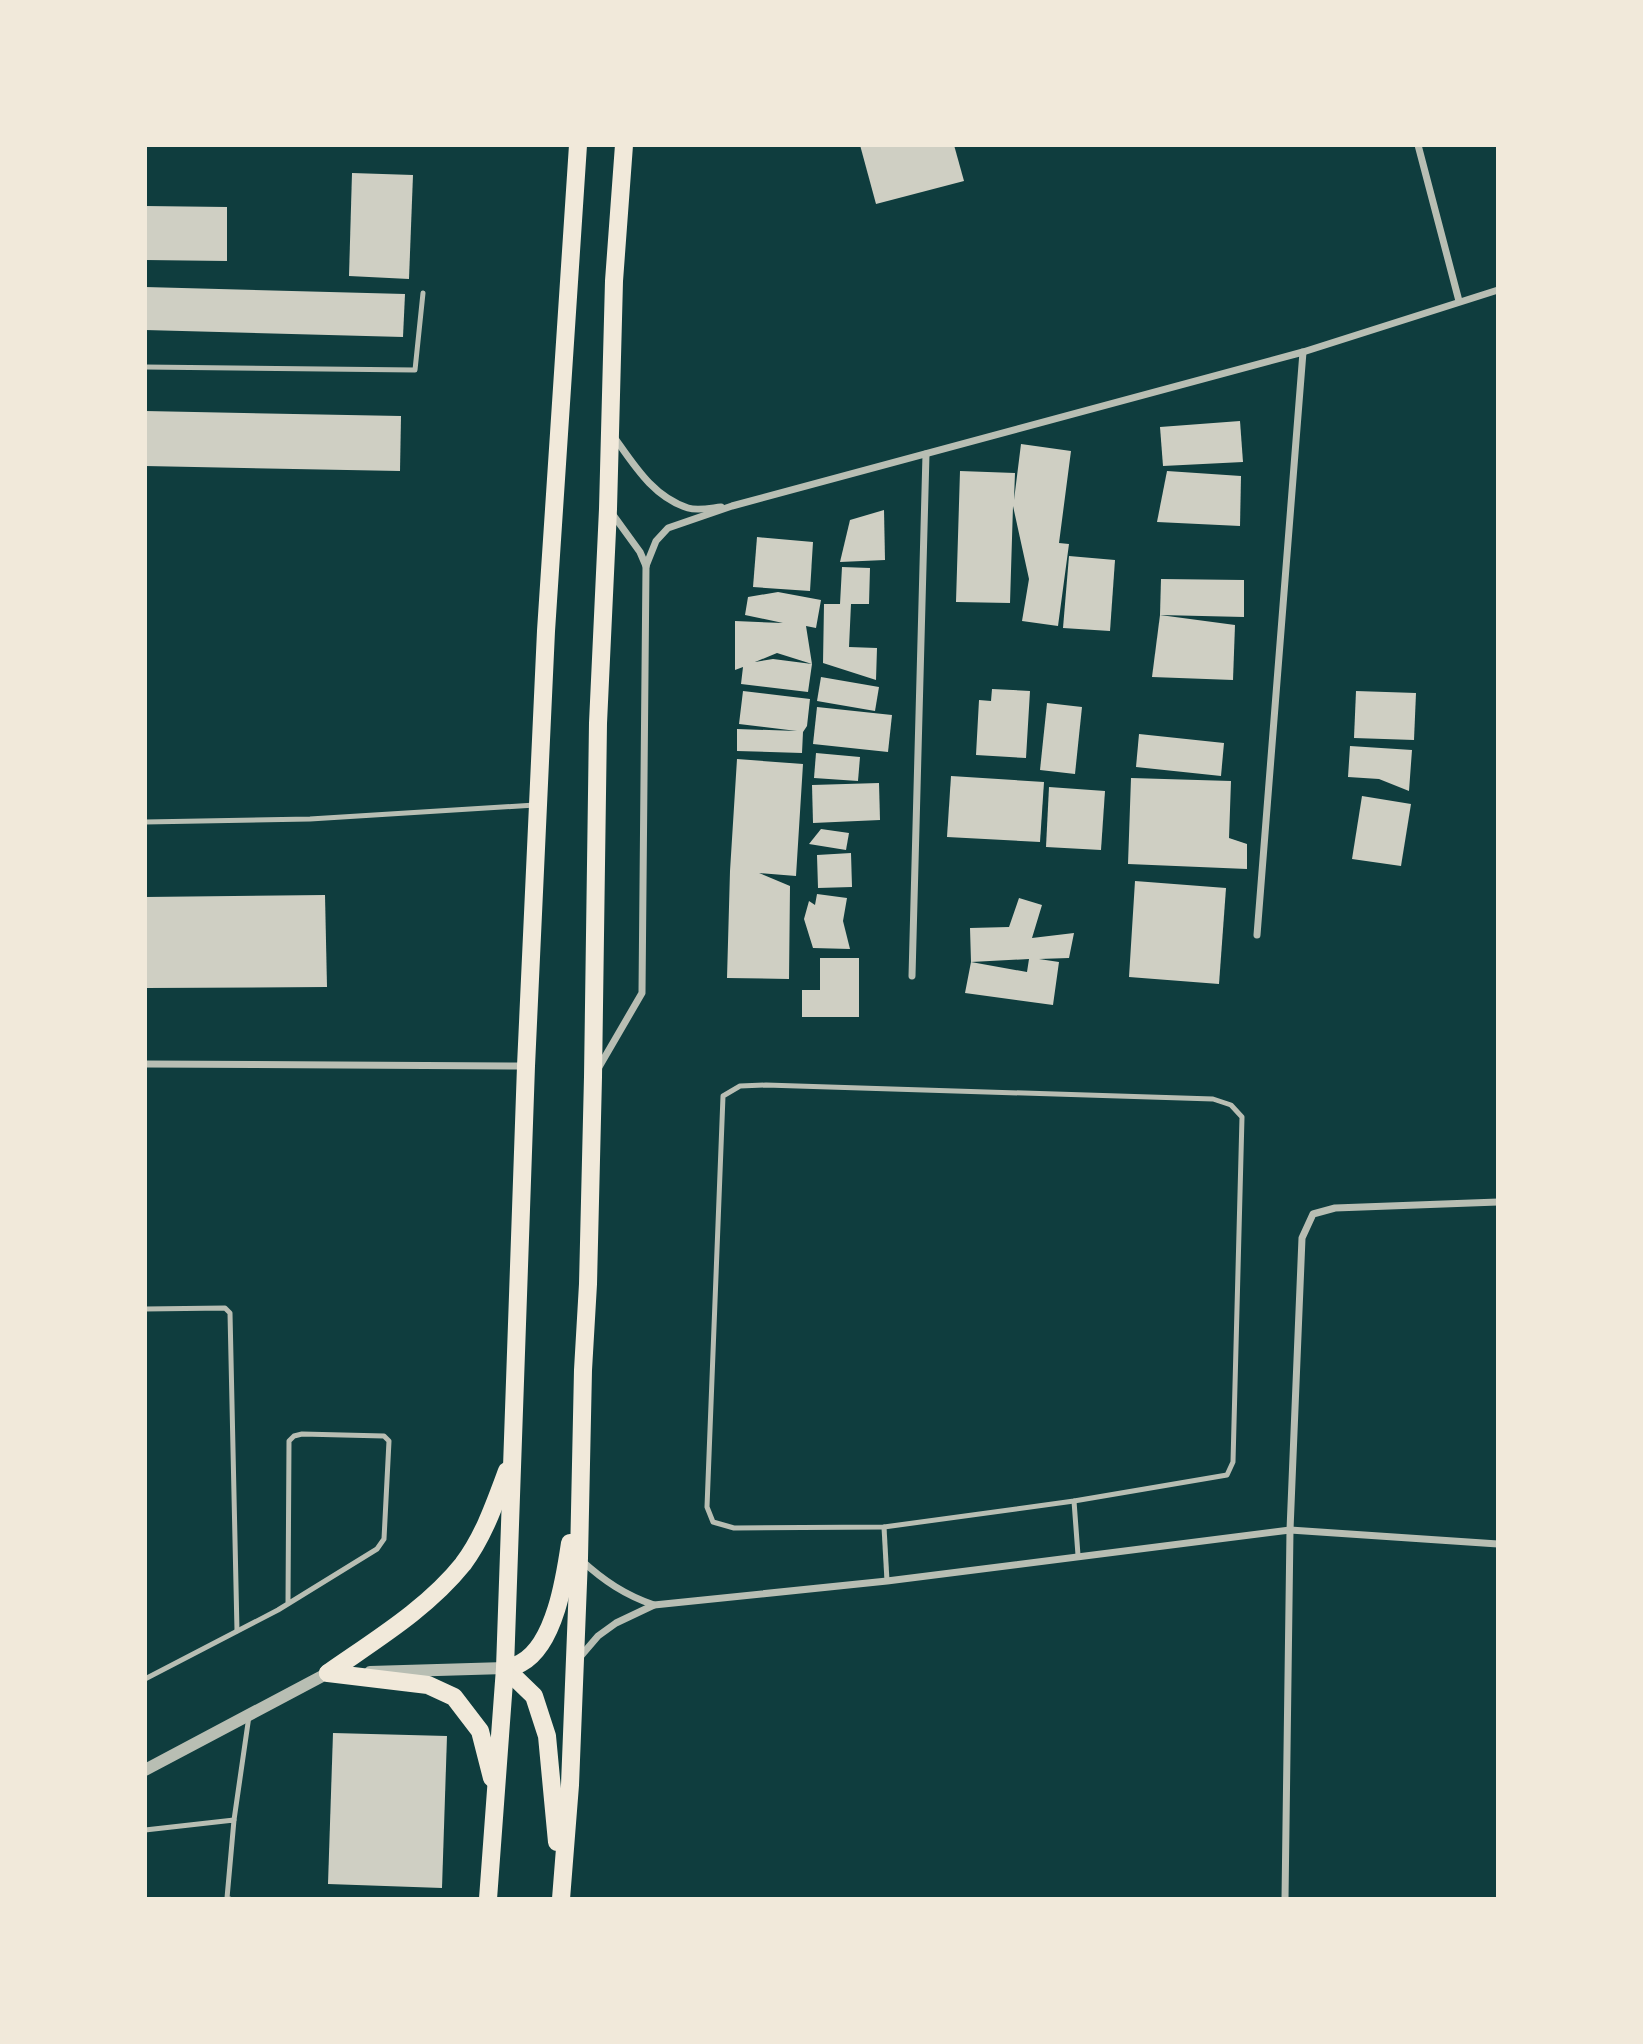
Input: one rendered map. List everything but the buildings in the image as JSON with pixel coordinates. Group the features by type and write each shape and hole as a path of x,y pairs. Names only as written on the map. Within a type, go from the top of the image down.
{"main road":[{"path":"488,1899 505,1668 526,1066 548,604 578,145"},
{"path":"562,1896 570,1785 579,1558 593,1077 598,723 608,509 614,281 624,145"},
{"path":"328,1673 430,1599 463,1563 488,1522 512,1456"},
{"path":"505,1668 522,1663 541,1645 557,1608 567,1560 581,1460"},
{"path":"505,1668 534,1696 547,1736 562,1896"},
{"path":"328,1673 428,1685 454,1697 480,1731 496,1791"}],"street":[{"path":"1418,145 1459,301"},
{"path":"593,1077 642,993 646,566 656,541 668,528 732,506 1303,352 1498,290"},
{"path":"1257,934 1303,352"},
{"path":"609,431 646,482 662,496 690,509 732,506"},
{"path":"912,976 926,454"},
{"path":"608,509 640,552 646,566"},
{"path":"145,1063 526,1066"},
{"path":"1286,1899 1290,1530 1302,1238 1312,1214 1335,1208 1498,1202"},
{"path":"575,1663 598,1636 616,1623 654,1605 887,1581 1290,1530 1498,1544"},
{"path":"579,1558 611,1586 632,1598 654,1605"},
{"path":"145,1770 328,1673 505,1668"}],"lane":[{"path":"145,367 415,370 423,293"},
{"path":"145,822 310,820 538,805"},
{"path":"766,1085 1213,1099 1231,1105 1242,1117 1233,1462 1227,1475 1074,1501 884,1527 734,1528 713,1522 708,1507 723,1096 740,1086 766,1085"},
{"path":"145,1309 225,1308 230,1313 237,1631"},
{"path":"145,1679 288,1603 377,1549 384,1539 389,1441 384,1436 302,1434 289,1441 288,1603"},
{"path":"1074,1501 1078,1555"},
{"path":"884,1527 887,1581"},
{"path":"229,1899 227,1885 234,1820 249,1716"},
{"path":"145,1830 234,1820"}]}
